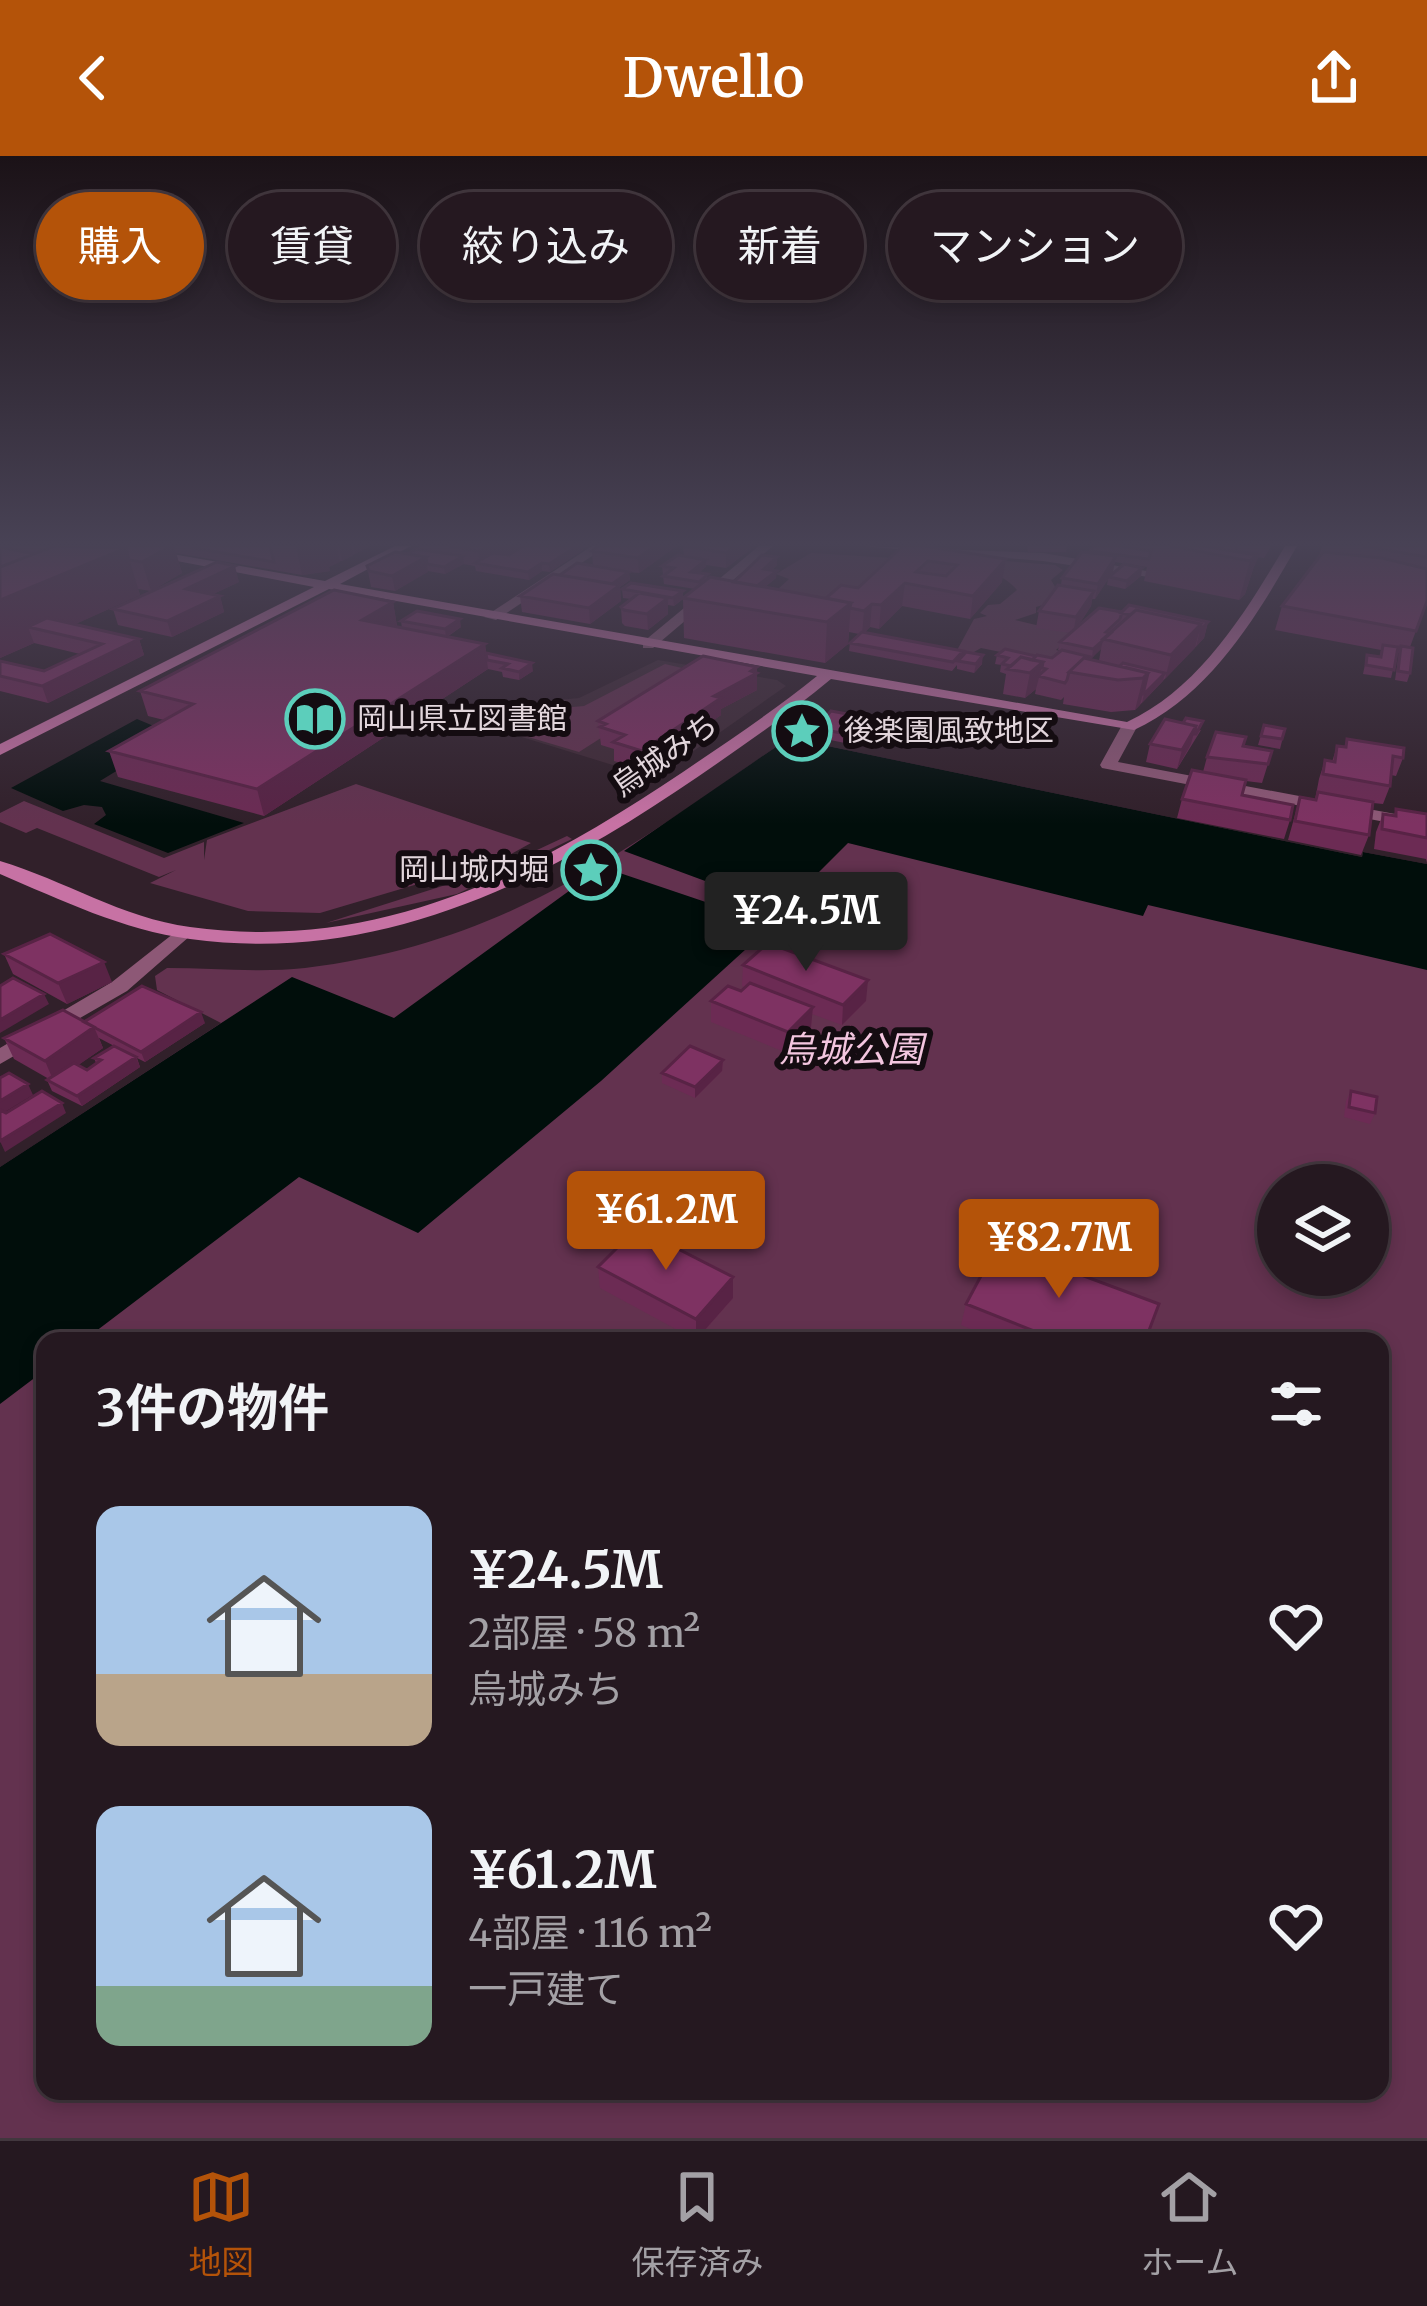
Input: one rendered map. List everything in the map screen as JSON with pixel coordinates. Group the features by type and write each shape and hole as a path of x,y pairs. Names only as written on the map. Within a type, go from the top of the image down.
{"street":[{"path":"0,750 222,638"},
{"path":"612,638 1129,727 1155,719 1229,638"},
{"path":"648,645 656,638"},
{"name":"烏城みち","path":"0,867 104,911 183,932 304,938 375,928 457,906 609,830 826,676"},
{"path":"1129,727 1108,765 1427,825"},
{"path":"0,1057 117,990 159,958 183,932"}],"shaded area":[{"path":"658,660 777,680 786,686 655,778 502,731 548,701 579,698"},
{"path":"137,719 175,735 100,781 244,823 168,853 94,824 106,815 102,807 84,805 63,811 11,788"},
{"path":"789,738 1362,857 1363,852 1427,864 1427,970 1148,905 1143,916 848,843 796,895 780,891 765,903 624,851"},
{"path":"602,867 750,917 735,930 757,939 601,1081 418,1233 299,1177 95,1332 36,1332 36,1377 0,1404 0,1167 292,977 394,1018"}],"green space":[{"path":"963,638 1069,638 1056,650 1093,659 1083,669 981,648 967,656 955,654"},
{"path":"665,664 703,673 579,752 508,731 550,709 584,706"},
{"name":"烏城公園","path":"789,738 1362,857 1363,852 1427,864 1427,2138 0,2138 0,1167 221,1023 157,990 155,976 167,968 305,968 377,956 504,914 562,886"},
{"path":"356,784 531,843 502,859 320,913 248,911 150,883 176,870 159,877 37,828 26,833 0,822 0,813 24,801 164,858 204,842 204,860 207,840"},
{"path":"567,836 572,839 457,894 326,923 496,869"}],"building":[{"path":"78,638 139,639 42,686 0,676 0,661 44,671 102,644"},
{"path":"241,638 457,638 485,644 257,789 109,751 193,704 140,691"},
{"path":"855,638 897,638 963,651 953,662 850,643"},
{"path":"1064,638 1105,638 1093,649 1060,642"},
{"path":"1104,638 1187,638 1171,655"},
{"path":"1383,645 1398,647 1394,670 1366,665 1367,655 1381,657"},
{"path":"1401,646 1413,648 1410,673 1398,671"},
{"path":"1005,649 1036,656 1032,660 1021,657 1011,666 1002,664 1008,658 997,655"},
{"path":"1062,650 1091,657 1069,672 1065,683 1038,676 1046,669 1043,662 1032,660 1037,655 1052,658"},
{"path":"966,652 983,655 976,664 958,661"},
{"path":"486,653 532,663 519,672 502,668 508,664 487,660"},
{"path":"703,656 757,667 751,671 757,673 714,696 721,698 642,751 613,742 625,735 600,727 606,724 598,721"},
{"path":"1021,657 1043,662 1030,673 1007,669"},
{"path":"1084,658 1148,673 1143,678 1118,680 1069,672"},
{"path":"1120,666 1165,673 1143,694 1148,673"},
{"path":"831,711 869,718 856,736 816,728"},
{"path":"1186,718 1203,721 1196,734 1196,726 1183,723"},
{"path":"1165,719 1196,726 1182,750 1150,744"},
{"path":"1264,725 1285,729 1282,739 1261,736"},
{"path":"1216,732 1246,737 1243,746 1272,751 1268,764 1207,757"},
{"path":"1347,739 1404,748 1403,758 1393,756 1390,786 1323,774 1325,760 1335,762 1337,746 1346,747"},
{"path":"1192,770 1246,780 1242,795 1293,805 1290,820 1182,799"},
{"path":"1318,792 1373,802 1369,835 1295,821 1300,797 1316,800"},
{"path":"1396,809 1427,814 1427,838 1382,829 1383,814 1396,816"},
{"path":"50,934 104,962 58,983 4,954"},
{"path":"768,943 868,980 843,1005 743,965"},
{"path":"13,978 44,994 0,1020 0,986"},
{"path":"750,983 813,1007 788,1032 711,1001 728,986 741,991"},
{"path":"142,986 201,1012 141,1052 84,1022"},
{"path":"63,1010 94,1027 45,1061 4,1038"},
{"path":"114,1046 136,1057 77,1096 47,1080 74,1063 87,1070 101,1060 94,1058"},
{"path":"690,1046 723,1060 695,1087 662,1073"},
{"path":"9,1073 28,1084 0,1101 0,1078"},
{"path":"42,1091 62,1103 0,1141 0,1110 6,1113"},
{"path":"1351,1091 1377,1097 1375,1113 1349,1107"},
{"path":"637,1228 733,1277 696,1319 598,1267"},
{"path":"998,1244 1159,1304 1148,1332 1036,1332 966,1304"}],"place":[{"name":"岡山県立図書館","path":"315,719"},
{"name":"後楽園風致地区","path":"802,731"},
{"name":"岡山城内堀","path":"591,870"}]}
